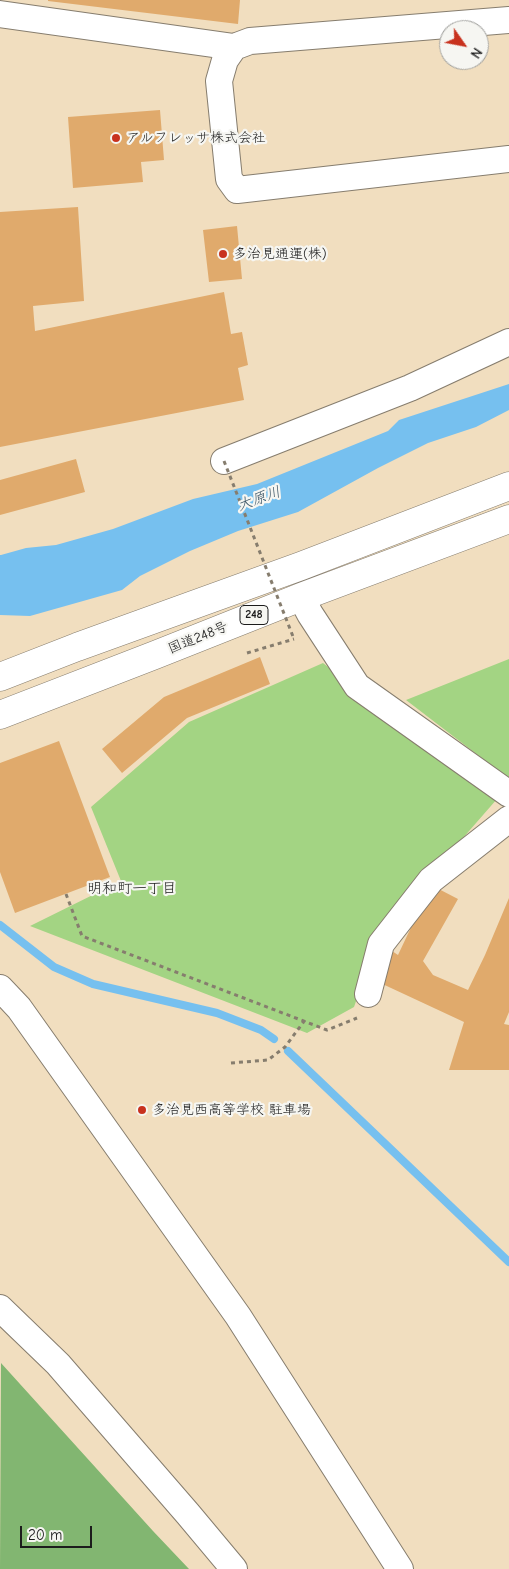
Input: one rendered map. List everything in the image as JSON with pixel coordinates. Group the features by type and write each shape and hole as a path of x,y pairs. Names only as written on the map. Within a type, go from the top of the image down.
{"highway":[{"name":"248","path":"0,677 77,647 301,566 509,486"},
{"name":"国道248号","path":"0,714 155,655 301,596 509,519"}],"street":[{"path":"0,14 234,47 250,41 509,20"},
{"path":"234,47 225,60 219,81 230,180 237,190 509,159"},
{"path":"224,461 410,388 509,342"},
{"path":"301,596 310,614 357,686 509,794"},
{"path":"368,994 381,944 431,880 509,819"},
{"path":"0,988 19,1008 238,1316 400,1569"},
{"path":"4,1322 58,1364 234,1569"}],"path":[{"path":"224,461 294,639 247,654"},
{"path":"66,894 82,936 327,1030 358,1017 368,994"},
{"path":"231,1063 268,1060 285,1047 305,1020"}],"green space":[{"path":"509,659 509,779 406,700"},
{"path":"323,663 497,799 380,933 354,1007 307,1033 30,926 121,881 91,807 189,722"},
{"path":"1,1363 153,1531 189,1569 0,1569"}],"water":[{"name":"大原川","path":"509,384 509,410 476,427 428,443 298,512 238,531 190,551 140,576 122,590 30,616 0,615 0,555 26,548 56,545 113,529 193,499 257,484 388,431 399,420"}],"building":[{"path":"48,0 240,0 238,24"},
{"name":"アルフレッサ株式会社","path":"160,110 164,160 141,162 143,182 73,188 68,117"},
{"path":"78,207 84,301 33,306 35,331 224,292 231,334 242,332 248,365 238,368 244,400 0,447 0,212"},
{"name":"多治見通運(株)","path":"237,226 242,279 209,282 203,230"},
{"path":"76,459 85,492 0,515 0,480"},
{"path":"260,657 270,684 187,718 122,773 102,749 164,697"},
{"path":"59,741 110,877 15,913 0,872 0,763"},
{"path":"431,885 458,899 423,961 433,975 468,990 509,898 509,1012 504,1024 509,1025 509,1070 449,1070 464,1022 376,981 386,947 398,955"}],"waterway":[{"path":"0,925 54,967 93,984 217,1013 261,1030 274,1039"},
{"path":"288,1051 509,1262"}],"place":[{"name":"アルフレッサ株式会社","path":"116,138"},
{"name":"多治見通運(株)","path":"223,254"},
{"name":"多治見西高等学校 駐車場","path":"142,1110"}],"district":[{"name":"明和町一丁目","path":"132,889"}]}
